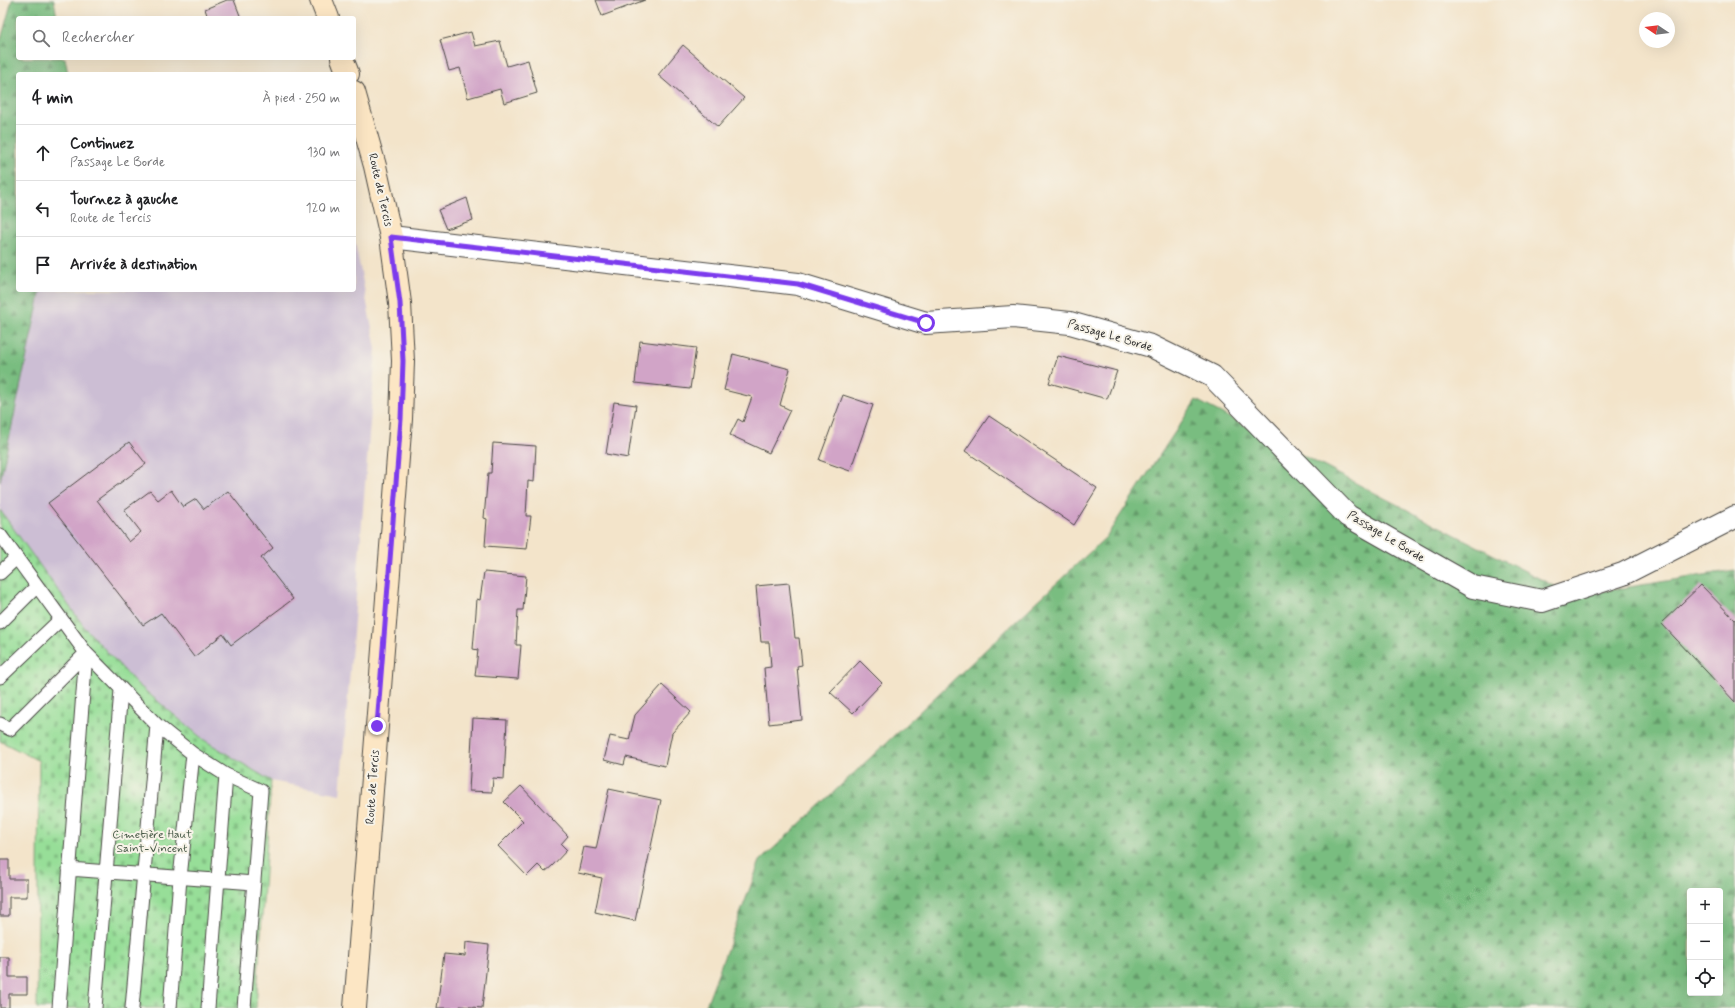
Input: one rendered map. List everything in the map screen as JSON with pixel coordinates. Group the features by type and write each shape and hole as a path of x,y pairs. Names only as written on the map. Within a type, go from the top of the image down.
{"main road":[{"path":"321,0 327,16"},
{"path":"343,60 347,72"},
{"name":"Route de Tercis","path":"355,1008 401,419 403,361 400,310 391,237 375,166 356,99"}],"street":[{"name":"Passage Le Borde","path":"391,237 798,284 926,323 1013,317 1070,323 1151,346 1212,376 1267,435 1348,516 1473,587 1542,600 1623,574 1735,517"}],"lane":[{"path":"0,535 86,653 121,690 157,725 193,754 226,775 261,791 244,1008"},
{"path":"0,573 16,558"},
{"path":"0,623 37,586"},
{"path":"0,677 62,619"},
{"path":"0,724 10,729 86,653"},
{"path":"59,1008 86,653"},
{"path":"95,1008 121,690"},
{"path":"132,1008 157,725"},
{"path":"170,1008 180,878 193,754"},
{"path":"208,1008 226,775"},
{"path":"70,870 254,883"}],"shaded area":[{"path":"356,247 376,349 340,794 271,781 204,740 136,683 85,628 0,510 0,481 41,292 356,292"}],"green space":[{"path":"12,0 54,0 57,16 16,16 16,60 65,60 68,72 16,72 16,292 41,292 0,481 0,43"},
{"path":"1196,400 1573,596 1735,570 1735,1008 705,1008 760,861 1106,537"},
{"name":"Cimetière Haut Saint-Vincent","path":"0,510 85,628 136,683 204,740 271,781 256,1008 37,1008 39,761 0,741"}],"building":[{"path":"227,0 234,0 240,16 207,16 205,9"},
{"path":"596,0 645,0 602,16"},
{"path":"471,32 475,46 500,41 507,66 528,60 537,93 504,103 500,89 468,98 460,68 449,71 440,40"},
{"path":"683,45 744,98 718,127 658,75"},
{"path":"467,198 473,220 446,229 438,210"},
{"path":"640,341 696,348 690,389 635,383"},
{"path":"733,354 790,369 780,405 790,410 769,453 730,435 738,419 743,422 752,397 724,390"},
{"path":"1058,356 1117,371 1107,399 1049,383"},
{"path":"843,395 873,405 850,471 819,460"},
{"path":"614,402 636,405 628,458 606,454"},
{"path":"989,416 1097,488 1074,525 965,451"},
{"path":"129,442 146,464 97,500 129,542 141,532 124,510 150,491 158,500 171,490 183,507 196,499 204,509 228,491 273,548 261,558 293,599 231,645 223,634 194,657 161,613 143,625 48,503"},
{"path":"493,443 536,446 534,482 528,481 526,516 531,516 527,549 485,546 487,519 484,518 488,473 491,473"},
{"path":"484,572 526,576 523,610 518,610 516,645 521,645 518,679 475,676 478,650 473,649 477,599 480,600"},
{"path":"789,583 795,638 799,638 802,665 797,666 802,720 769,724 764,668 771,667 769,642 761,642 756,586"},
{"path":"1701,585 1735,620 1735,702 1661,623"},
{"path":"860,661 882,683 853,713 830,692"},
{"path":"662,685 691,712 672,733 665,766 626,757 624,765 604,760 610,736 629,740 635,715"},
{"path":"473,718 507,720 504,779 493,778 492,792 469,791"},
{"path":"521,786 568,836 561,844 567,850 552,866 545,872 538,865 527,876 498,846 523,821 504,802"},
{"path":"609,789 661,800 635,921 595,912 602,878 578,873 584,847 596,849"},
{"path":"0,860 9,860 9,879 27,879 27,897 9,897 9,916 0,916"},
{"path":"466,942 489,945 482,1008 460,1006 460,1008 437,1008 444,954 465,956"},
{"path":"0,957 9,957 9,977 27,977 27,994 9,994 9,1008 0,1008"}],"route":[{"path":"377,726 401,419 403,361 400,303 391,237 708,275 798,284 926,323"}]}
